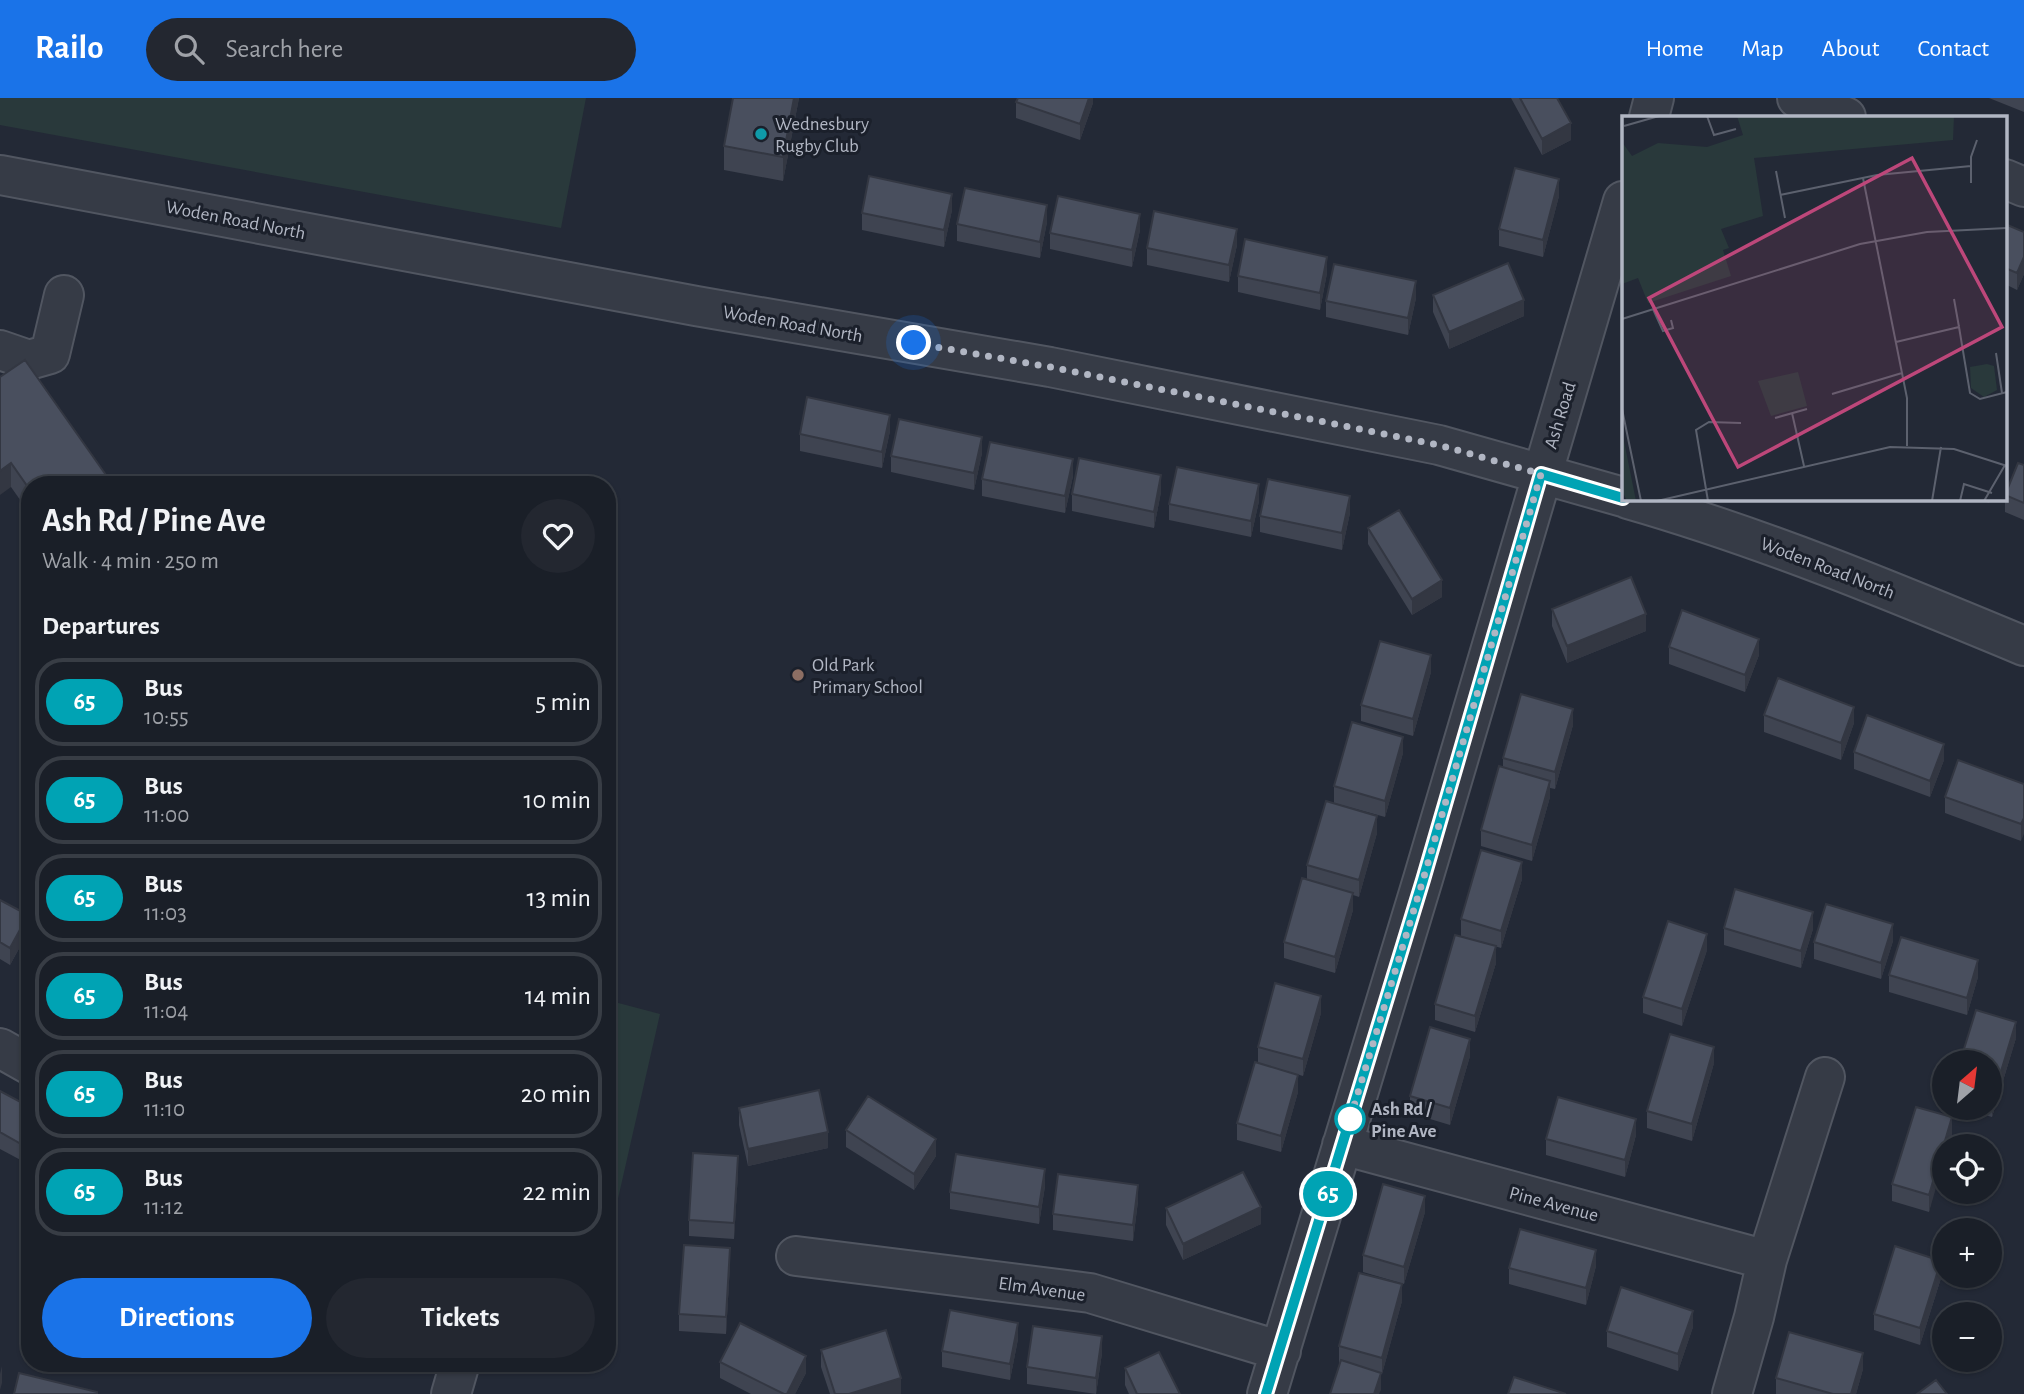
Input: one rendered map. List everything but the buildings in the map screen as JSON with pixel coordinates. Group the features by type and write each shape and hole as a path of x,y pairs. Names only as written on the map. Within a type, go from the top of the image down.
{"street":[{"path":"1648,116 1654,98"},
{"path":"1797,98 1843,116"},
{"name":"Woden Road North","path":"0,175 696,306 1050,367 1439,445 1622,497"},
{"path":"2007,180 2024,187"},
{"name":"Ash Road","path":"1266,1394 1423,880 1622,204"},
{"path":"0,350 29,360 50,354 64,295"},
{"name":"Woden Road North","path":"1632,500 1710,523 1878,585 2024,646"},
{"path":"0,1048 21,1060"},
{"path":"1732,1394 1767,1261 1825,1077"},
{"name":"Pine Avenue","path":"1342,1145 1767,1261"},
{"name":"Elm Avenue","path":"796,1256 1090,1293 1280,1351"},
{"path":"451,1394 457,1372"}],"shaded area":[{"path":"0,98 586,98 561,228 0,125"},
{"path":"616,1002 660,1014 616,1207"}],"bus line":[{"name":"65","path":"1266,1394 1423,880 1541,474 1622,498"}],"place":[{"name":"Wednesbury Rugby Club","path":"761,134"},
{"name":"Old Park Primary School","path":"798,675"},
{"name":"Ash Rd / Pine Ave","path":"1350,1119"}],"route":[{"path":"914,343 1050,367 1439,445 1541,474 1512,580 1350,1119"}]}
